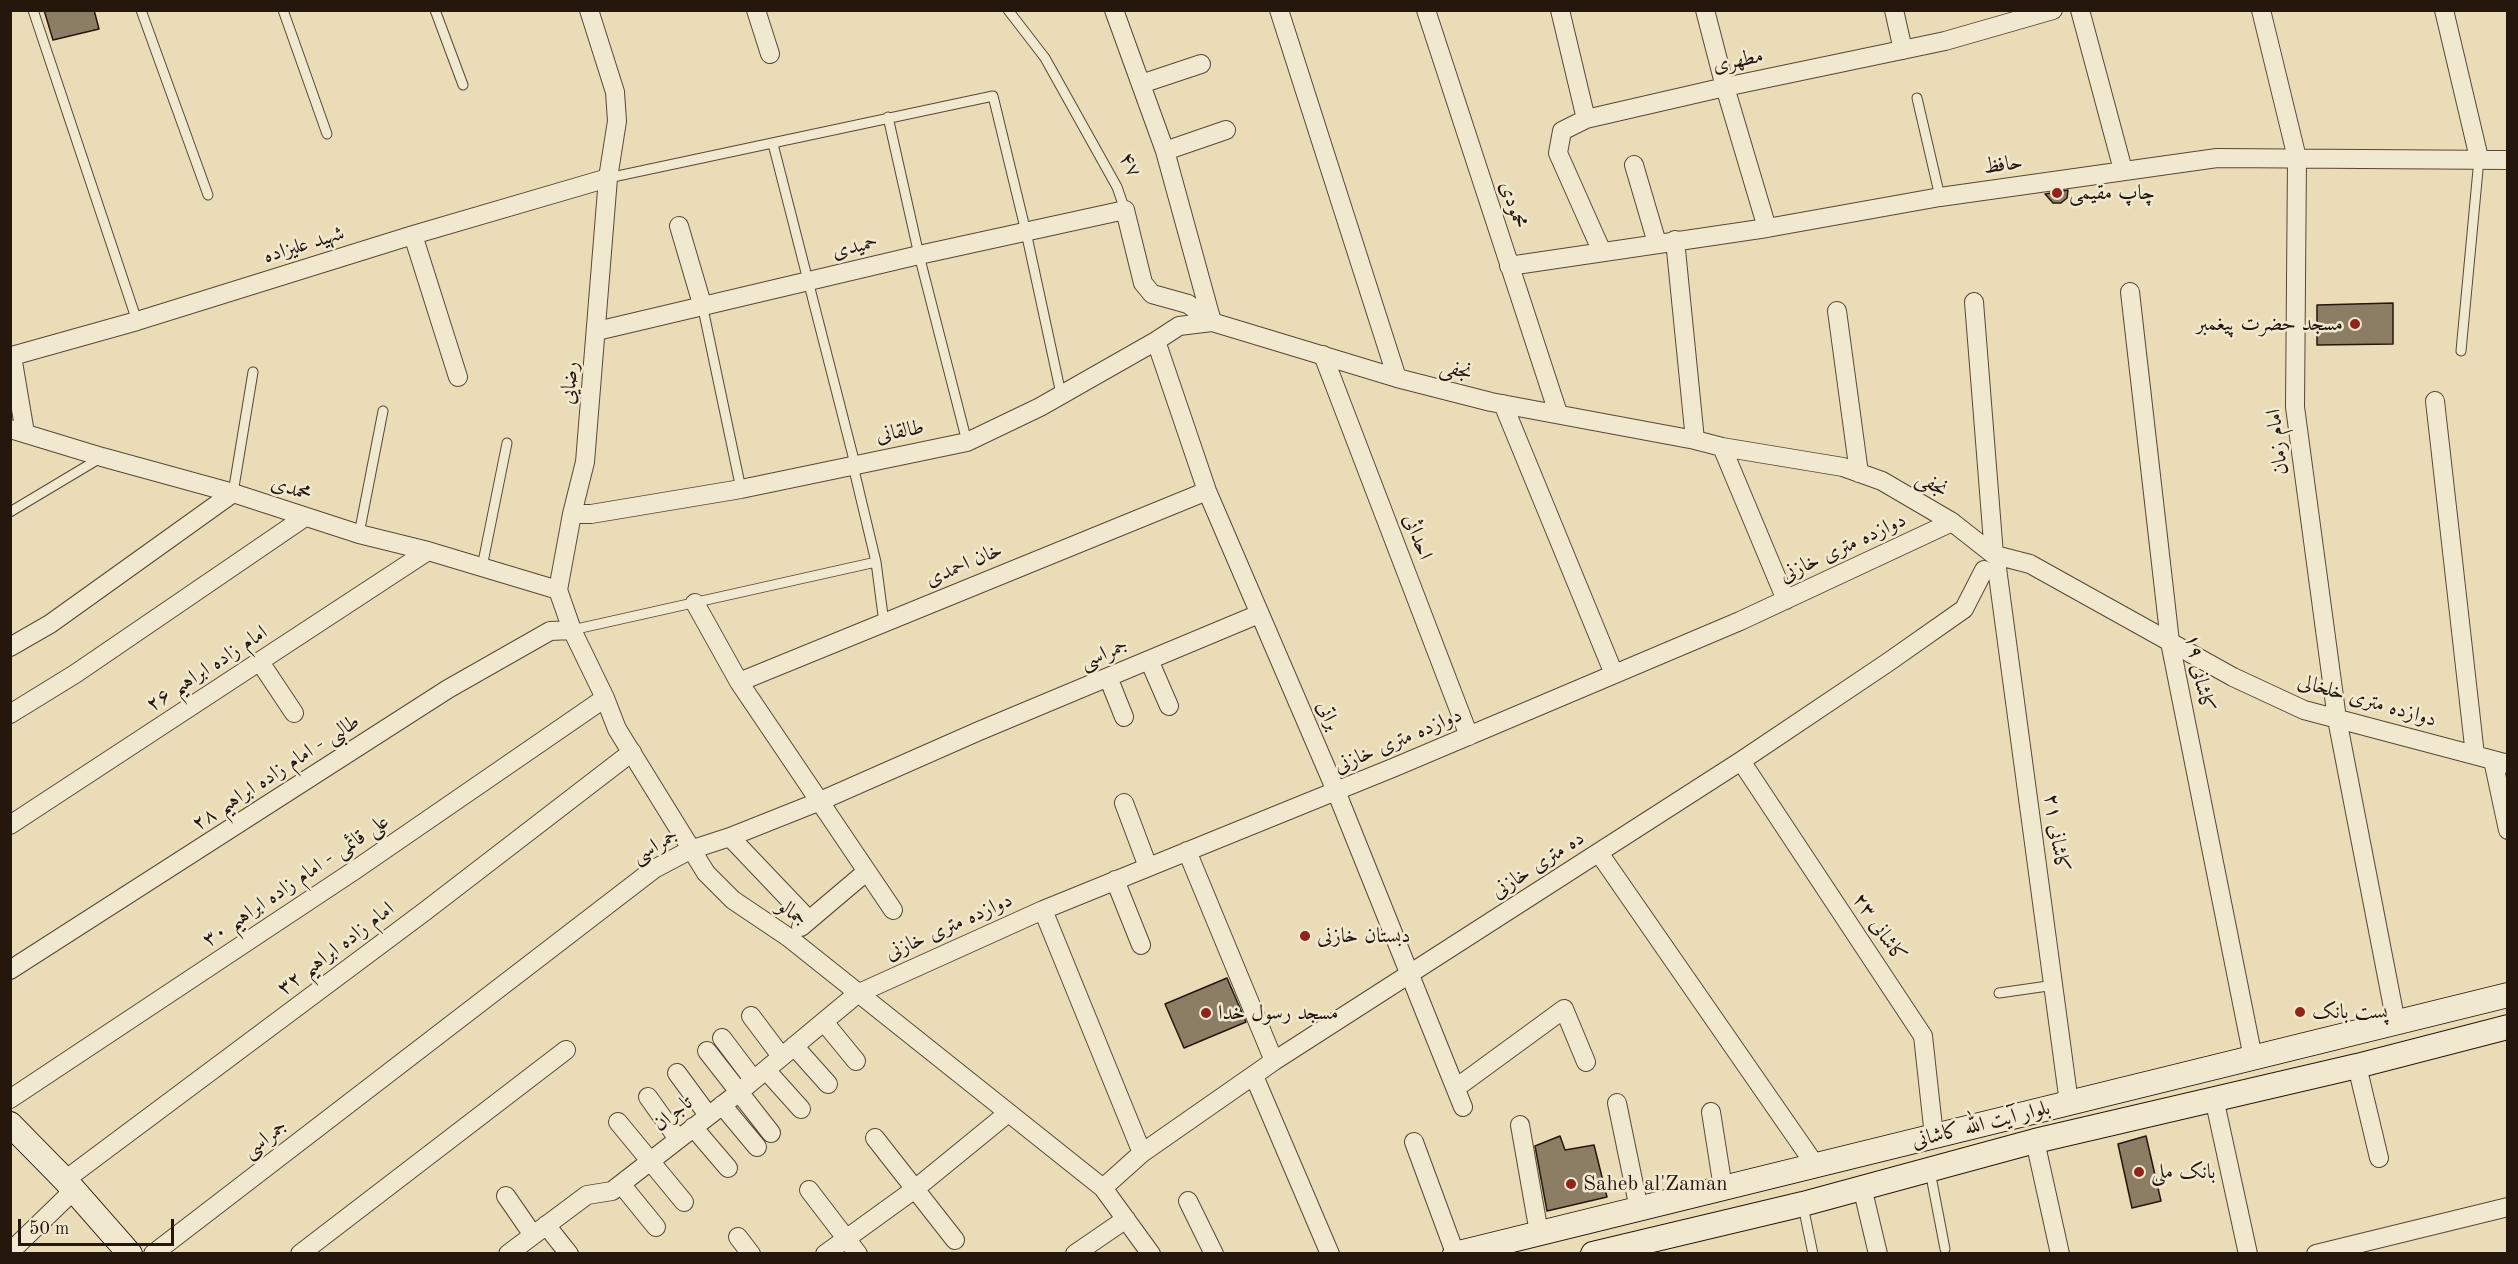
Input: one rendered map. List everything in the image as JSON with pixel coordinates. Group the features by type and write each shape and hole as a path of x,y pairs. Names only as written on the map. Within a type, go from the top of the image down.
{"main road":[{"name":"بلوار آیت الله کاشانی","path":"1455,1253 2508,995"},
{"name":"بلوار آیت الله کاشانی","path":"1593,1254 1666,1245 1862,1186 2035,1141 2506,1032"},
{"path":"10,1124 69,1185 130,1254"}],"street":[{"name":"رضایی","path":"558,590 572,514 585,462 608,178 617,121 615,92 589,10"},
{"path":"756,10 770,54"},
{"path":"1279,10 1397,378"},
{"name":"محمودی","path":"1426,10 1558,413"},
{"path":"1560,10 1586,119"},
{"path":"1705,10 1725,87 1767,228"},
{"path":"1894,10 1903,50"},
{"name":"مطهری","path":"1602,252 1558,153 1562,131 1586,119 1945,41 2053,10"},
{"path":"2080,10 2123,170"},
{"name":"امام زمان","path":"2261,10 2297,158 2295,407 2337,718 2396,1023"},
{"path":"2444,10 2479,158"},
{"path":"1118,12 1165,151 1212,322"},
{"path":"1141,84 1201,64"},
{"path":"1165,151 1226,130"},
{"name":"حافظ","path":"1509,266 1767,228 1940,197 2217,158 2479,158 2508,160"},
{"path":"1634,165 1666,242 1695,440"},
{"name":"شهید علیزاده","path":"11,355 137,321 413,235 608,178"},
{"name":"حمیدی","path":"597,331 702,304 1125,210"},
{"name":"۴۷","path":"1125,210 1143,283 1152,294 1188,304 1212,322"},
{"path":"679,226 702,304"},
{"path":"413,235 458,377"},
{"name":"کاشانی ۱۹","path":"2130,292 2170,642 2253,1058"},
{"name":"کاشانی ۲۱","path":"1974,302 1993,561 2055,985 2069,1103"},
{"path":"1838,311 1859,473"},
{"name":"نجفی","path":"1212,322 1397,378 1503,404 1722,447 1843,467 1882,481 1952,522 1993,561"},
{"name":"طالقانی","path":"572,514 591,514 741,489 968,442 1000,428 1179,326 1212,322"},
{"name":"براتی","path":"1156,341 1207,491 1336,791 1463,1107"},
{"path":"11,355 18,431"},
{"name":"احداثی","path":"1323,355 1469,736"},
{"path":"2435,401 2475,755"},
{"path":"1503,404 1614,674"},
{"name":"محمدی","path":"18,431 233,493 359,534 428,551 558,590"},
{"path":"1722,447 1786,600"},
{"name":"خان احمدی","path":"739,682 1207,491"},
{"path":"10,647 50,624 233,493"},
{"path":"10,714 75,674 305,517"},
{"name":"دوازده متری خازنی","path":"857,993 1043,910 1336,791 1614,674 1786,600 1952,522"},
{"name":"امام زاده ابراهیم ۲۶","path":"10,825 428,551"},
{"name":"دوازده متری خلخالی","path":"1993,561 2031,564 2233,677 2304,710 2500,762"},
{"name":"ده متری خازنی","path":"1103,1188 1142,1153 1274,1062 1741,762 1964,609 1993,561"},
{"name":"جمالو","path":"558,590 572,630 605,698 617,729 706,873 733,900 788,937 1103,1188 1151,1254"},
{"path":"695,603 739,682 893,910"},
{"name":"جمراسی","path":"153,1254 654,869 690,850 730,837 818,802 1259,614"},
{"name":"طالبی - امام زاده ابراهیم ۲۸","path":"10,970 448,689 550,632 572,630"},
{"path":"1149,660 1168,706"},
{"path":"260,662 294,713"},
{"path":"1108,677 1124,717"},
{"name":"علی قائمی - امام زاده ابراهیم ۳۰","path":"10,1099 355,870 605,698"},
{"name":"امام زاده ابراهیم ۳۲","path":"10,1252 69,1185 632,752"},
{"name":"کاشانی ۲۳","path":"1741,762 1923,1036 1934,1136"},
{"path":"2500,762 2508,830"},
{"path":"1124,803 1148,867"},
{"path":"730,837 809,920"},
{"path":"1187,851 1274,1062"},
{"path":"1599,853 1816,1166"},
{"path":"788,937 866,872"},
{"path":"1115,880 1141,945"},
{"path":"1043,910 1142,1153"},
{"name":"تاجران","path":"508,1254 587,1195 612,1191 738,1093 857,993"},
{"path":"1456,1088 1564,1009 1586,1062"},
{"path":"751,1016 828,1084"},
{"path":"824,1022 856,1061"},
{"path":"722,1038 759,1074 801,1109"},
{"path":"300,1254 566,1050"},
{"path":"706,1051 771,1133"},
{"path":"2357,1066 2379,1158"},
{"path":"677,1073 757,1147"},
{"path":"1254,1076 1330,1254"},
{"path":"648,1098 678,1139"},
{"path":"2214,1098 2248,1254"},
{"path":"1617,1103 1639,1209"},
{"path":"1711,1112 1723,1188"},
{"path":"825,1254 915,1189 1008,1113"},
{"path":"618,1122 684,1202"},
{"path":"1520,1125 1539,1233"},
{"path":"693,1127 728,1168"},
{"path":"875,1138 955,1240"},
{"path":"2035,1141 2060,1254"},
{"path":"1414,1142 1455,1253"},
{"path":"621,1184 657,1227"},
{"path":"1862,1186 1878,1254"},
{"path":"809,1190 858,1254"},
{"path":"506,1196 540,1230 569,1254"},
{"path":"1188,1201 1214,1254"},
{"path":"2316,1254 2508,1207"},
{"path":"1075,1254 1126,1219"},
{"path":"738,1237 751,1254"}],"lane":[{"path":"33,10 137,321"},
{"path":"141,10 208,195"},
{"path":"283,10 327,134"},
{"path":"435,10 463,85"},
{"name":"۴۷","path":"1008,10 1045,58 1117,187 1125,210"},
{"path":"608,178 993,96 1026,232 1061,394"},
{"path":"1917,98 1940,197"},
{"path":"888,117 919,255 968,442"},
{"path":"773,144 855,464 855,474 876,562 884,623"},
{"path":"2461,351 2479,158"},
{"path":"702,304 741,489"},
{"path":"233,493 253,372"},
{"path":"359,534 383,411"},
{"path":"482,567 507,443"},
{"path":"10,512 102,457"},
{"path":"572,630 876,562"},
{"path":"1999,993 2055,985"},
{"path":"1929,1169 1946,1249"},
{"path":"1803,1204 1813,1254"}],"building":[{"path":"44,10 94,10 99,29 53,40"},
{"path":"2068,190 2067,198 2061,203 2053,203 2045,194"},
{"name":"مسجد حضرت پیغمبر","path":"2393,303 2393,344 2317,345 2317,305"},
{"name":"مسجد رسول خدا","path":"1227,978 1246,1022 1184,1048 1165,1004"},
{"name":"Saheb al'Zaman","path":"1560,1136 1565,1150 1594,1145 1607,1197 1547,1211 1535,1146"},
{"name":"بانک ملی","path":"2146,1136 2161,1201 2132,1208 2118,1144"}],"place":[{"name":"چاپ مقیمی","path":"2057,193"},
{"name":"مسجد حضرت پیغمبر","path":"2355,324"},
{"name":"دبستان خازنی","path":"1305,936"},
{"name":"پست بانک","path":"2300,1012"},
{"name":"مسجد رسول خدا","path":"1206,1013"},
{"name":"بانک ملی","path":"2139,1172"},
{"name":"Saheb al'Zaman","path":"1571,1184"}]}
